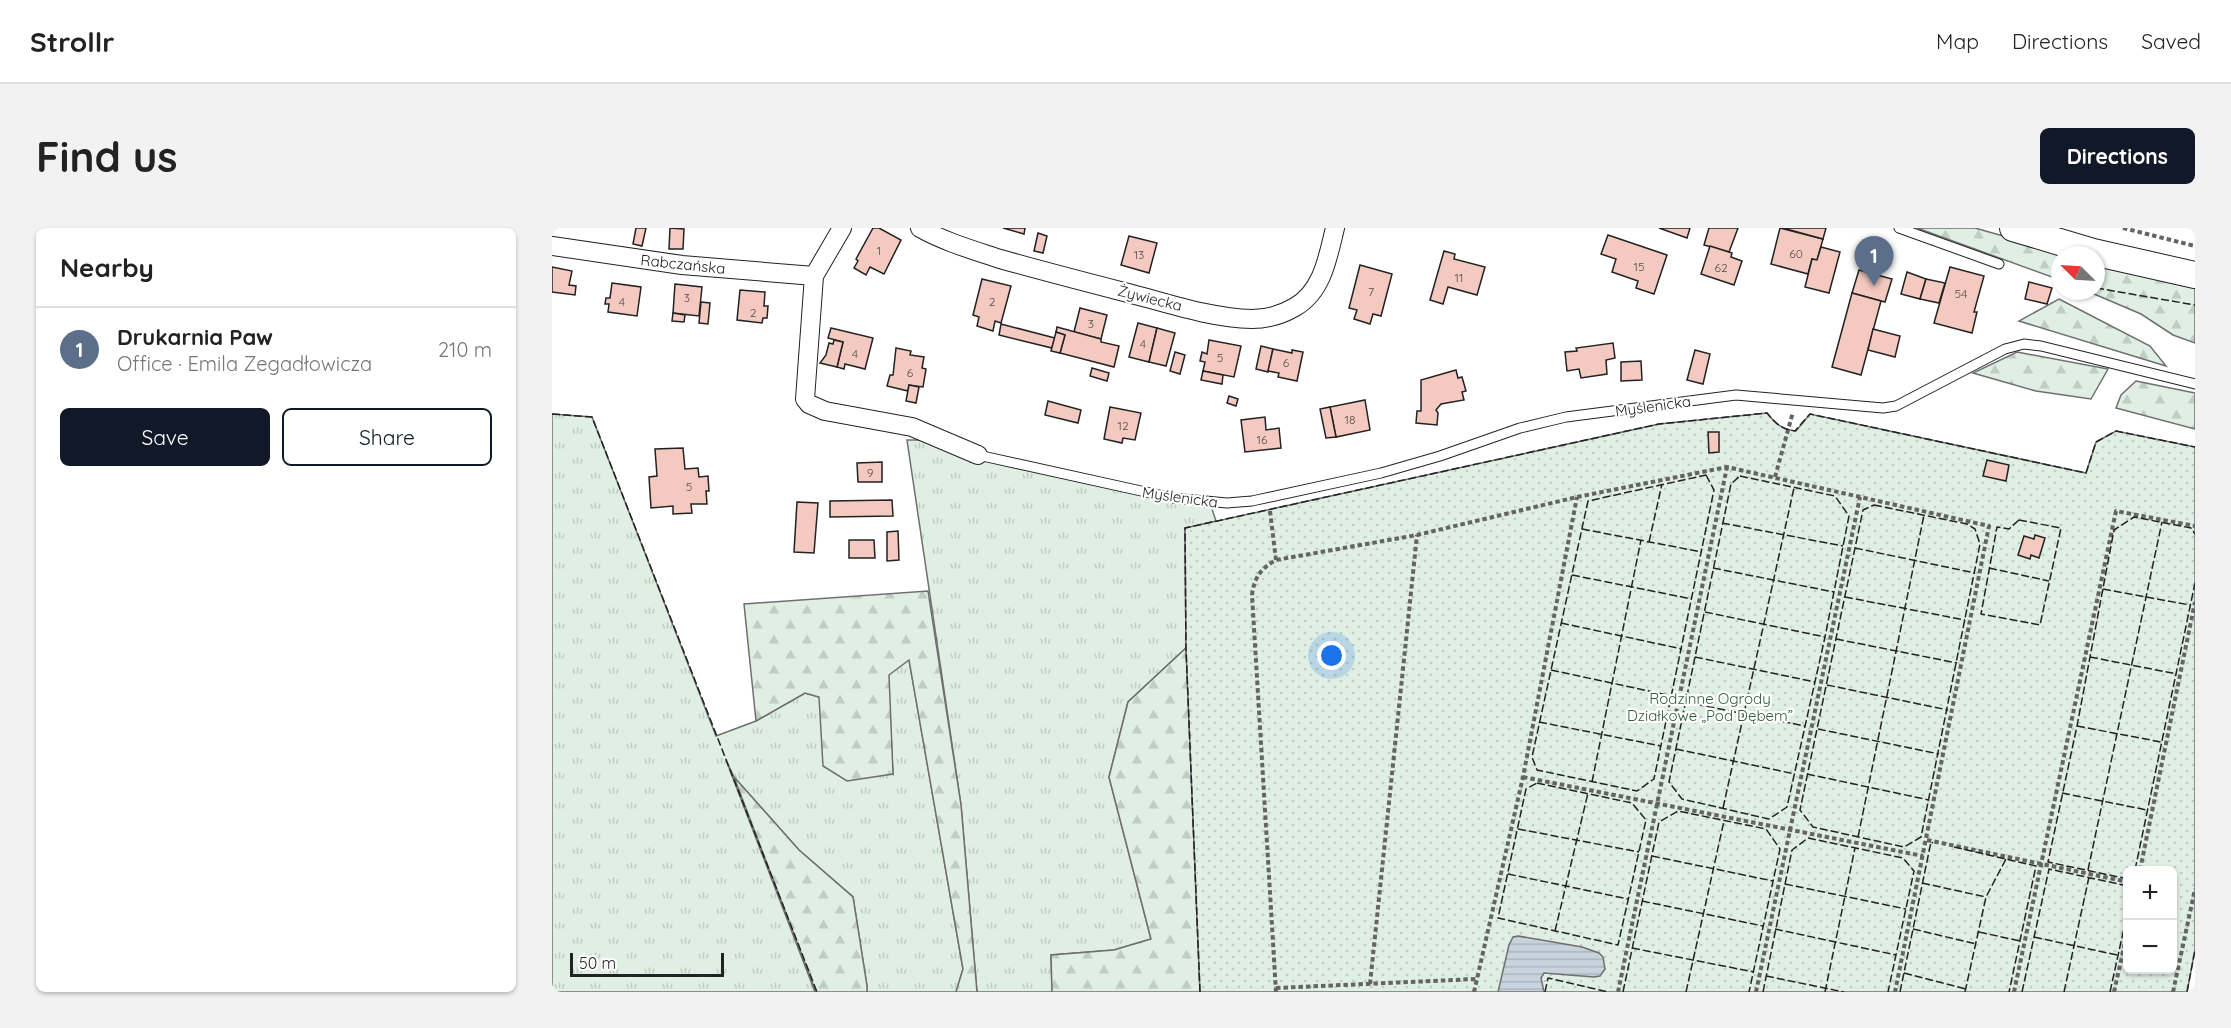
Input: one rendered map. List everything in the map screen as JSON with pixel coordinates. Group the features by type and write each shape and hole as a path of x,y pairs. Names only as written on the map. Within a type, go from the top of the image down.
{"main road":[{"path":"2013,228 2092,252 2195,275"}],"street":[{"name":"Myślenicka","path":"842,228 814,276 805,399 808,404 825,411 912,427 978,455"},
{"name":"Żywiecka","path":"920,228 951,243 1037,269 1206,312 1254,319 1282,313 1297,306 1308,297 1318,284 1325,268 1335,228"},
{"name":"Rabczańska","path":"552,246 682,265 814,276"}],"lane":[{"path":"1899,228 1999,264"},
{"name":"Myślenicka","path":"978,455 1173,498 1227,503 1268,498 1411,465 1549,420 1736,395 1883,408 1896,406 2005,349 2024,344 2041,345 2195,384"}],"path":[{"path":"2123,228 2195,246"},
{"path":"1775,477 1796,400"},
{"path":"1618,992 1727,467"},
{"path":"1476,979 1276,990 1253,586 1260,572 1276,561 1417,535 1577,497 1727,467 1989,526 1895,992"},
{"path":"1474,992 1523,777 1577,497"},
{"path":"1756,992 1860,497"},
{"path":"1268,498 1276,561"},
{"path":"2014,992 2116,511 2195,526"},
{"path":"1370,984 1417,535"},
{"path":"2141,866 2195,602"},
{"path":"1523,777 1923,856"},
{"path":"1927,840 2123,881"},
{"path":"2173,992 2195,889"},
{"path":"2114,992 2123,948"}],"green space":[{"path":"1917,228 1975,228 2051,250 2051,277"},
{"path":"2105,265 2195,288 2195,343 2173,335 2141,314 2105,299"},
{"path":"2061,300 2150,346 2166,366 2019,321"},
{"path":"2017,352 2108,369 2091,399 2036,391 1973,373"},
{"path":"2136,381 2195,393 2195,429 2116,408 2121,395"},
{"name":"Rodzinne Ogrody Działkowe „Pod Dębem”","path":"1767,413 1779,425 1796,431 1810,414 2086,473 2096,442 2116,431 2195,447 2195,950 2187,992 1200,992 1186,648 1185,528 1659,424"},
{"path":"552,414 592,417 716,736 756,721 805,693 819,697 893,774 888,675 909,659 963,969 956,992 867,992 853,897 799,850 734,777 726,760 815,992 552,992"},
{"path":"907,440 945,440 978,455 1210,503 1216,521 1185,528 1186,648 1128,702 1109,777 1151,939 1114,950 1051,955 1052,992 977,992 961,805"},
{"path":"928,591 961,805 977,992 956,992 963,969 909,660 889,675 893,774 847,781 823,766 819,697 805,693 756,721 744,604"},
{"path":"1186,648 1200,992 1052,992 1051,955 1114,950 1151,939 1109,777 1128,702"},
{"path":"734,777 799,850 853,897 867,992 816,992"}],"shaded area":[{"path":"1513,937 1582,947 1599,953 1603,957 1605,969 1600,976 1594,977 1544,973 1541,978 1544,992 1498,992 1509,945"}],"building":[{"path":"636,228 646,228 642,246 633,244"},
{"path":"670,228 684,229 683,249 669,249"},
{"path":"873,228 879,228 901,240 884,274 870,267 866,275 854,268 858,261 856,259"},
{"path":"1003,228 1025,228 1024,234"},
{"path":"1659,228 1690,228 1687,238"},
{"path":"1709,228 1738,228 1729,252 1704,245"},
{"path":"1780,228 1823,239 1817,260 1812,259 1808,274 1771,264"},
{"path":"1783,228 1826,228 1823,239"},
{"path":"1038,233 1047,236 1043,253 1034,251"},
{"path":"1608,235 1667,255 1654,294 1636,288 1638,281 1612,272 1616,259 1601,254"},
{"path":"1129,236 1157,243 1149,273 1121,265"},
{"path":"1710,246 1732,253 1731,257 1742,261 1734,285 1701,274"},
{"path":"1821,247 1840,252 1829,293 1805,287 1812,259 1817,260"},
{"path":"1444,251 1455,254 1454,259 1485,267 1477,295 1448,287 1443,304 1430,300"},
{"path":"1360,265 1392,274 1381,316 1373,314 1370,324 1354,319 1357,310 1349,308"},
{"path":"552,267 572,271 569,285 576,286 575,295 552,292"},
{"path":"1950,267 1984,276 1974,312 1977,312 1972,333 1934,323"},
{"path":"1859,270 1892,279 1885,302 1852,293"},
{"path":"1907,272 1926,279 1920,299 1901,294"},
{"path":"982,279 1011,286 1001,323 995,321 993,331 977,326 979,317 973,315"},
{"path":"1926,279 1945,283 1939,303 1920,299"},
{"path":"2029,282 2051,288 2047,304 2025,299"},
{"path":"612,283 641,287 637,316 608,312 609,304 605,304 606,298 610,298"},
{"path":"675,284 702,287 699,316 673,313"},
{"path":"740,290 765,292 764,306 768,306 767,318 763,318 762,323 737,320"},
{"path":"1852,293 1881,301 1861,375 1832,367"},
{"path":"701,302 710,303 708,324 699,323"},
{"path":"1080,308 1107,315 1101,339 1074,332"},
{"path":"673,313 685,315 684,322 672,321"},
{"path":"1138,323 1157,328 1149,362 1129,357"},
{"path":"1001,324 1055,338 1052,348 999,335"},
{"path":"1057,327 1119,346 1114,367 1060,353 1065,335 1056,332"},
{"path":"831,328 873,338 865,369 845,364 844,369 837,367 843,342 828,338"},
{"path":"1157,328 1175,333 1166,366 1149,362"},
{"path":"1873,329 1900,336 1895,357 1868,350"},
{"path":"1056,332 1065,335 1060,353 1051,351"},
{"path":"834,340 843,342 837,367 820,363 826,355 829,343 833,344"},
{"path":"1209,340 1241,346 1234,377 1203,371 1205,362 1200,361 1202,352 1207,354"},
{"path":"1613,343 1615,358 1606,360 1607,374 1581,378 1579,369 1567,371 1565,352 1577,351 1576,348"},
{"path":"1261,346 1273,349 1268,372 1256,369"},
{"path":"896,348 911,351 910,355 924,357 922,368 926,369 923,387 909,385 908,391 887,386 890,375 893,375"},
{"path":"1273,349 1292,353 1292,350 1303,352 1297,381 1278,377 1279,373 1268,371"},
{"path":"1695,350 1710,354 1703,384 1687,380"},
{"path":"1175,352 1185,355 1180,374 1170,371"},
{"path":"1641,361 1642,380 1621,381 1621,362"},
{"path":"1092,368 1109,373 1107,381 1090,376"},
{"path":"1456,370 1458,378 1462,377 1466,391 1462,392 1464,400 1441,404 1436,410 1437,425 1416,423 1417,411 1421,411 1421,380"},
{"path":"1203,371 1223,375 1222,384 1201,380"},
{"path":"909,385 919,387 916,403 906,401"},
{"path":"1229,396 1238,399 1236,406 1227,403"},
{"path":"1365,400 1370,430 1336,437 1330,407"},
{"path":"1048,401 1081,410 1078,423 1045,415"},
{"path":"1110,407 1141,413 1135,440 1123,438 1122,443 1104,439"},
{"path":"1330,407 1336,437 1326,438 1320,409"},
{"path":"1265,417 1266,430 1279,428 1281,448 1245,452 1241,420"},
{"path":"1708,432 1719,432 1719,452 1709,453"},
{"path":"683,448 685,469 698,468 699,477 708,476 707,504 691,504 692,513 673,514 673,506 651,508 649,477 657,476 655,449"},
{"path":"1987,460 2009,465 2006,481 1983,476"},
{"path":"882,462 882,482 858,482 857,463"},
{"path":"892,500 893,516 830,517 830,501"},
{"path":"797,502 818,503 814,553 794,552"},
{"path":"898,531 899,560 887,561 887,532"},
{"path":"2035,535 2045,538 2039,558 2031,555 2030,559 2018,555 2024,536 2034,539"},
{"path":"849,540 874,540 875,558 849,558"}],"fence":[{"path":"2105,290 2195,305"},
{"path":"1200,992 1186,648 1185,528 1659,424 1767,413 1779,425 1795,431 1810,414 2086,473 2096,442 2116,431 2195,447"},
{"path":"552,414 592,417 817,992"},
{"path":"1706,475 1714,490 1654,779 1637,791 1537,770 1532,757 1588,501 1706,475"},
{"path":"1740,476 1835,496 1849,516 1787,807 1769,819 1682,799 1669,782 1731,484 1740,476"},
{"path":"1649,542 1662,484"},
{"path":"1723,808 1794,488"},
{"path":"1874,505 1967,524 1975,529 1980,544 1921,837 1904,847 1813,827 1800,810 1863,510 1874,505"},
{"path":"1858,837 1924,515"},
{"path":"2123,878 2048,862 2077,726 2114,530 2134,517 2191,528 2195,534"},
{"path":"2019,520 2061,528 2040,625 1981,614 1997,527 2009,529 2019,520"},
{"path":"2088,870 2162,522"},
{"path":"1722,523 1843,546"},
{"path":"1582,529 1702,552"},
{"path":"1592,782 1641,540"},
{"path":"1855,548 1975,573"},
{"path":"1713,568 1834,592"},
{"path":"1989,568 2049,581"},
{"path":"1572,575 1692,599"},
{"path":"2136,866 2195,583"},
{"path":"2103,589 2190,605"},
{"path":"1845,597 1965,620"},
{"path":"1705,612 1825,637"},
{"path":"1561,623 1682,649"},
{"path":"1836,639 1957,663"},
{"path":"1695,657 1815,682"},
{"path":"2090,657 2177,674"},
{"path":"1551,670 1672,696"},
{"path":"1827,685 1948,710"},
{"path":"1685,702 1805,726"},
{"path":"1539,722 1661,746"},
{"path":"2077,726 2161,742"},
{"path":"1818,729 1939,754"},
{"path":"1676,749 1795,774"},
{"path":"1807,774 1929,800"},
{"path":"1537,783 1632,803 1646,820 1618,945 1498,918 1526,789 1537,783"},
{"path":"1555,931 1588,793"},
{"path":"2062,793 2147,810"},
{"path":"1623,992 1659,822 1678,811 1766,829 1780,849 1749,992"},
{"path":"1686,992 1724,821"},
{"path":"1518,829 1639,852"},
{"path":"1763,992 1792,850 1808,838 1903,858 1914,871 1888,992"},
{"path":"1900,992 1931,842 1933,843"},
{"path":"1954,847 2036,866 2009,992"},
{"path":"1825,992 1855,848"},
{"path":"1652,856 1773,881"},
{"path":"1965,992 1986,897 2006,859"},
{"path":"2022,992 2049,869 2123,885"},
{"path":"1508,874 1628,899"},
{"path":"2064,992 2089,877"},
{"path":"1922,883 1986,897"},
{"path":"1785,884 1906,909"},
{"path":"1642,901 1763,926"},
{"path":"2110,992 2126,920"},
{"path":"1775,929 1896,955"},
{"path":"1913,929 1976,944"},
{"path":"1979,932 2020,941"},
{"path":"2034,937 2117,955"},
{"path":"1632,948 1754,972"},
{"path":"2187,992 2195,950"},
{"path":"1904,973 1966,989"},
{"path":"1766,976 1844,992"},
{"path":"1545,992 1548,978 1608,992"}],"place":[{"name":"Drukarnia Paw","path":"1874,286"}]}
